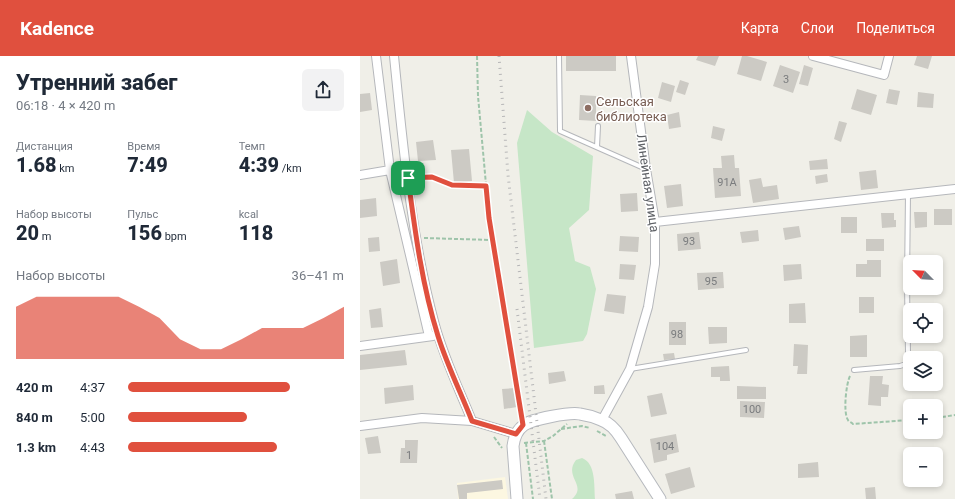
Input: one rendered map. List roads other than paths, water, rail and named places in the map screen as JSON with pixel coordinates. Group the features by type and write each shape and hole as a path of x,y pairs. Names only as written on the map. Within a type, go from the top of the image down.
{"main road":[{"path":"517,499 513,446 520,430 530,421 570,414 580,414 602,420 615,430 622,438 660,499"}],"street":[{"path":"376,56 390,170 429,336"},
{"path":"394,56 416,238 425,284 439,338 472,421"},
{"name":"Линейная улица","path":"602,420 630,369 648,307 655,264 656,222 646,169 631,56"},
{"path":"812,56 884,75 889,56"},
{"path":"360,174 390,170"},
{"path":"656,222 955,189"},
{"path":"360,346 429,336 439,338"},
{"path":"360,426 422,418 472,421 520,430"}],"lane":[{"path":"559,56 560,131 646,169"},
{"path":"597,147 598,126"},
{"path":"854,370 900,366 906,364 908,354 908,193"},
{"path":"630,369 746,350"}],"railway":[{"path":"499,56 508,175 546,499"},
{"path":"517,309 540,499"}],"place":[{"name":"Сельская библиотека","path":"588,108"}]}
